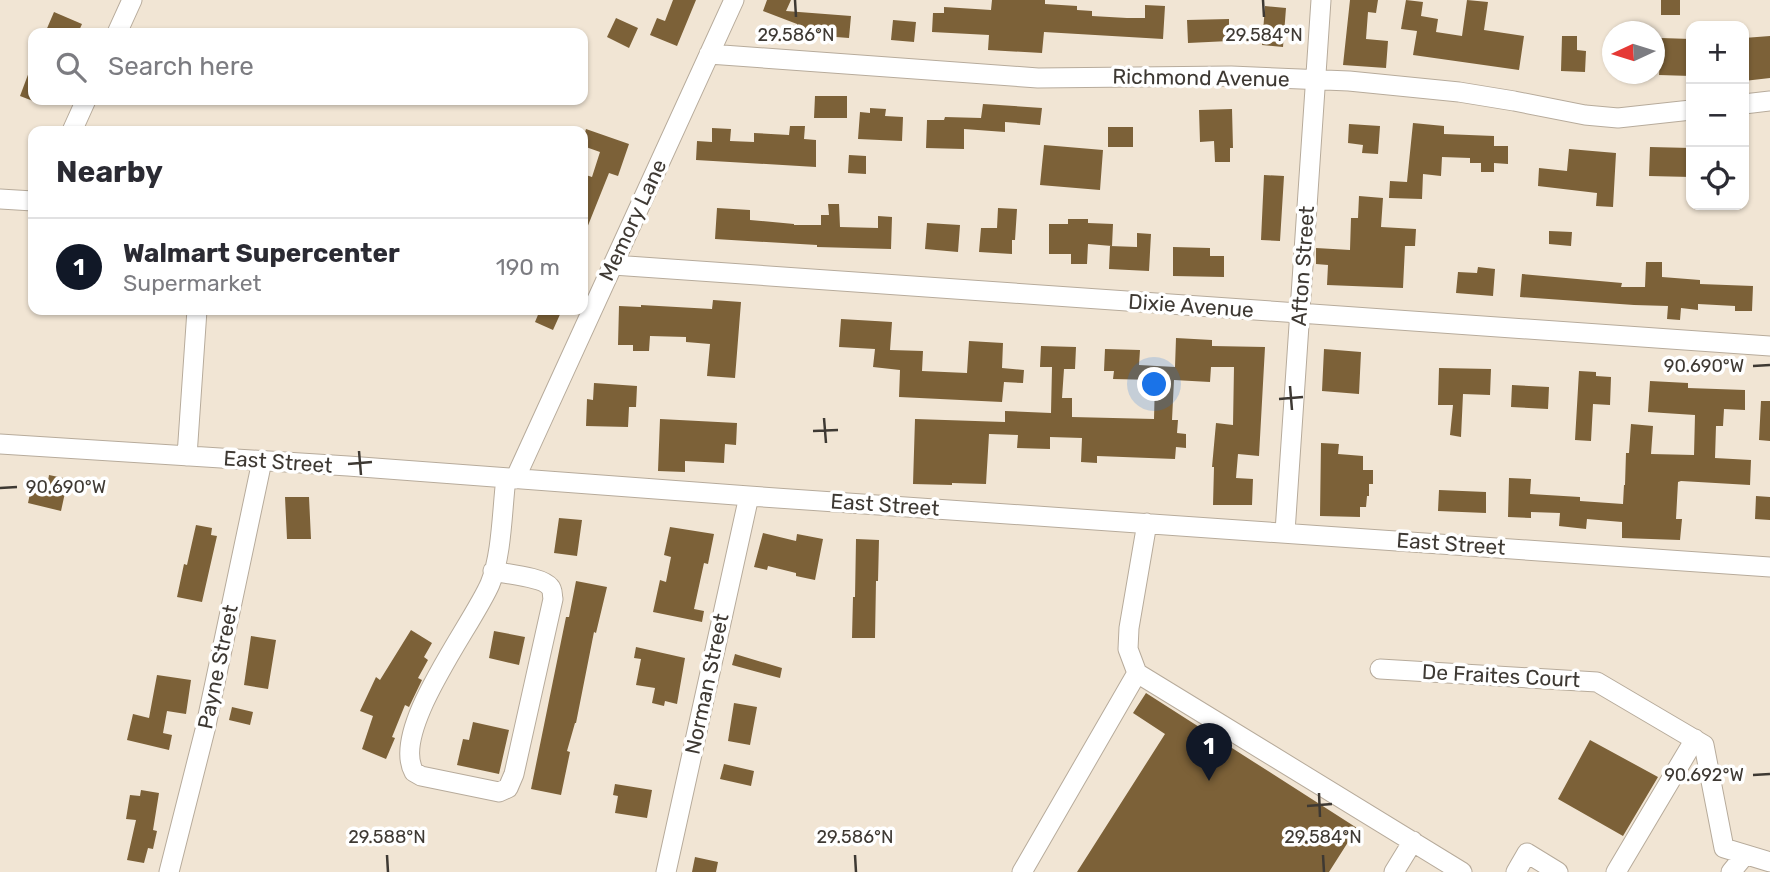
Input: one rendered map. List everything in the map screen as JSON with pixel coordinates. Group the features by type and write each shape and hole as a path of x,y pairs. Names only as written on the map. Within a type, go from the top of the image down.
{"street":[{"path":"119,28 132,0"},
{"name":"Memory Lane","path":"493,571 541,581 550,586 553,598 514,774 508,788 499,792 421,776 414,772 409,751 418,716 490,584 510,479 613,265 734,0"},
{"name":"Afton Street","path":"1285,532 1321,0"},
{"name":"Richmond Avenue","path":"709,54 1038,78 1231,76 1349,81 1460,92 1585,115 1618,118 1686,111"},
{"path":"1749,103 1770,101"},
{"path":"74,126 84,105"},
{"path":"0,199 28,201"},
{"name":"Dixie Avenue","path":"613,265 1770,346"},
{"path":"187,456 197,315"},
{"name":"East Street","path":"0,444 1770,567"},
{"name":"Payne Street","path":"169,872 205,730 262,461"},
{"name":"Norman Street","path":"666,872 748,496"},
{"path":"1147,523 1129,628 1128,649 1137,673 1462,872"},
{"name":"De Fraites Court","path":"1380,669 1597,682 1695,739"},
{"path":"1022,872 1137,673"},
{"path":"1616,872 1695,739 1704,745 1724,848 1770,862"},
{"path":"1394,872 1413,841"},
{"path":"1516,872 1527,853 1558,872"},
{"path":"1731,872 1745,855"}],"building":[{"path":"673,0 696,0 677,46 650,35 657,18 665,21"},
{"path":"767,0 791,0 786,11 851,16 849,38 797,34 797,24 763,11"},
{"path":"992,0 1045,0 1045,4 1077,6 1077,10 1092,11 1092,16 1127,18 1145,18 1145,5 1165,6 1163,39 1044,32 1042,53 988,50 989,35 932,32 933,13 944,13 944,7 991,10"},
{"path":"1350,0 1378,0 1376,13 1368,12 1366,39 1388,41 1386,68 1343,65"},
{"path":"1406,0 1423,2 1421,16 1438,19 1436,32 1462,36 1467,0 1488,2 1484,30 1524,36 1519,70 1413,55 1417,31 1401,29"},
{"path":"1661,0 1680,0 1680,15 1661,15"},
{"path":"1265,6 1286,8 1283,47 1262,45"},
{"path":"54,12 82,24 80,28 47,28"},
{"path":"616,18 638,28 629,48 607,37"},
{"path":"1229,19 1229,41 1188,43 1187,20"},
{"path":"893,20 916,22 914,42 891,40"},
{"path":"1562,36 1577,36 1577,50 1586,51 1585,72 1561,71"},
{"path":"1770,36 1770,78 1749,80 1749,38"},
{"path":"1665,38 1686,39 1686,76 1665,75"},
{"path":"28,75 28,99 20,96"},
{"path":"815,96 847,96 847,118 814,118"},
{"path":"983,104 1042,108 1040,125 1005,122 1005,132 964,129 964,149 926,148 927,120 944,120 945,117 981,118"},
{"path":"870,108 886,109 885,116 903,117 902,141 858,139 860,112 870,113"},
{"path":"1232,109 1233,148 1230,148 1230,162 1215,162 1214,141 1200,142 1199,110"},
{"path":"1413,123 1444,126 1444,134 1494,136 1494,146 1508,146 1508,164 1494,163 1494,172 1481,172 1481,163 1470,163 1470,158 1442,157 1441,176 1423,174 1422,199 1389,198 1390,181 1407,182"},
{"path":"1349,124 1380,126 1378,154 1362,153 1363,145 1348,143"},
{"path":"790,126 805,126 804,139 816,140 816,167 696,160 697,141 712,142 712,128 731,129 730,141 754,142 754,133 789,135"},
{"path":"1108,127 1133,127 1133,147 1108,147"},
{"path":"588,130 629,144 618,176 609,173 588,226 588,176 592,177 600,152 588,148"},
{"path":"1044,145 1103,150 1100,190 1040,185"},
{"path":"1650,147 1686,148 1686,177 1649,176"},
{"path":"1569,149 1616,153 1613,207 1596,206 1597,193 1538,186 1539,168 1567,171"},
{"path":"849,155 866,156 866,174 848,173"},
{"path":"1264,175 1284,176 1280,241 1261,240"},
{"path":"1359,196 1383,198 1381,227 1416,229 1415,246 1405,246 1403,288 1327,285 1328,265 1316,264 1316,248 1350,250 1351,218 1358,218"},
{"path":"828,204 839,204 840,227 878,228 878,216 892,217 891,249 817,247 715,239 717,208 750,210 750,220 821,225 821,215 829,215"},
{"path":"998,208 1017,209 1012,254 979,252 981,228 997,228"},
{"path":"1068,219 1088,219 1088,223 1113,224 1112,246 1088,244 1087,264 1071,264 1071,254 1049,254 1049,224 1068,224"},
{"path":"927,223 960,225 958,252 925,249"},
{"path":"1549,231 1572,232 1571,246 1549,244"},
{"path":"1137,233 1151,234 1149,271 1109,269 1110,246 1137,247"},
{"path":"1173,247 1210,248 1210,256 1224,256 1224,277 1173,276"},
{"path":"1646,262 1662,262 1662,277 1700,280 1700,284 1753,286 1752,311 1735,311 1735,306 1698,304 1698,310 1681,308 1680,320 1667,319 1668,306 1520,297 1522,274 1622,283 1621,287 1645,287"},
{"path":"1478,267 1495,269 1493,296 1456,293 1458,272 1477,273"},
{"path":"713,300 741,302 735,378 707,376 710,344 686,342 686,337 650,336 649,351 633,351 633,345 618,345 619,306 712,309"},
{"path":"538,315 560,315 553,330 535,322"},
{"path":"841,319 892,322 890,350 923,351 922,371 967,373 969,341 1003,343 1002,368 1024,370 1023,383 1004,382 1002,402 899,397 900,370 873,367 875,349 839,347"},
{"path":"1176,338 1212,340 1212,346 1265,347 1259,456 1238,454 1236,478 1253,479 1252,505 1213,505 1212,467 1216,423 1233,425 1234,367 1211,367 1210,382 1174,380 1172,420 1178,420 1177,433 1186,434 1186,448 1176,447 1175,459 1097,456 1097,463 1081,462 1082,438 1050,437 1050,449 1017,448 1018,435 989,434 986,484 913,484 915,419 1005,422 1005,411 1051,413 1052,367 1040,367 1041,346 1076,347 1075,369 1064,369 1062,398 1072,398 1072,417 1154,419 1155,380 1113,379 1114,371 1104,371 1105,349 1140,350 1139,365 1175,367"},
{"path":"1324,349 1361,352 1359,394 1322,391"},
{"path":"1439,368 1491,369 1490,395 1463,394 1461,437 1450,435 1453,405 1438,405"},
{"path":"1579,371 1596,372 1596,376 1611,377 1610,405 1593,404 1591,441 1575,440"},
{"path":"1650,381 1688,383 1688,388 1745,390 1745,410 1724,409 1723,426 1716,426 1715,458 1751,460 1750,485 1678,482 1676,519 1682,519 1680,540 1622,538 1622,522 1587,519 1586,529 1559,526 1560,513 1531,512 1531,518 1508,517 1509,478 1531,479 1530,494 1580,497 1580,501 1623,504 1631,424 1653,426 1651,454 1694,455 1695,415 1648,412"},
{"path":"594,383 637,386 636,407 629,407 628,427 586,426 587,399 593,400"},
{"path":"1512,385 1549,387 1548,409 1511,407"},
{"path":"1761,401 1770,401 1770,441 1759,440"},
{"path":"660,419 737,423 736,445 725,444 724,463 685,461 685,472 658,471"},
{"path":"1321,443 1339,444 1338,454 1363,456 1363,470 1373,470 1373,484 1369,484 1366,507 1360,507 1360,517 1320,516"},
{"path":"49,475 68,479 61,511 28,503 32,484 47,487"},
{"path":"1439,490 1486,492 1486,513 1438,511"},
{"path":"1756,496 1770,497 1770,520 1755,519"},
{"path":"285,497 309,497 311,539 287,539"},
{"path":"559,518 582,520 577,556 554,553"},
{"path":"196,525 212,528 211,535 217,536 202,602 177,597"},
{"path":"670,527 714,534 708,564 704,563 694,609 704,611 702,622 653,612 660,580 666,582 671,557 664,555"},
{"path":"763,533 796,541 797,534 823,539 815,580 768,566 767,570 754,567"},
{"path":"856,539 879,540 875,638 852,638"},
{"path":"576,581 607,587 596,633 594,632 576,723 567,751 570,752 561,795 531,789 566,617 569,617"},
{"path":"411,630 432,643 424,657 428,660 418,678 422,680 409,707 405,705 386,759 362,749 373,716 360,711 376,677 380,680"},
{"path":"494,631 525,637 519,665 489,658"},
{"path":"251,636 276,640 268,689 244,685"},
{"path":"636,647 685,658 677,704 665,701 664,706 652,703 655,688 636,685 641,659 634,658"},
{"path":"735,654 782,668 780,678 732,665"},
{"path":"157,675 191,680 186,714 167,711 163,733 172,735 169,750 127,740 133,714 149,718"},
{"path":"1146,693 1357,828 1329,872 1077,872 1165,734 1133,713"},
{"path":"734,703 757,707 750,745 728,741"},
{"path":"232,707 253,712 250,725 229,720"},
{"path":"473,722 509,730 499,774 457,765 463,739 469,740"},
{"path":"1590,740 1658,777 1623,836 1558,799"},
{"path":"724,764 754,771 751,786 720,779"},
{"path":"615,784 652,790 647,818 615,813 618,796 613,795"},
{"path":"141,790 159,793 153,830 157,831 153,849 148,848 144,863 127,860 136,820 126,819 130,795 140,796"},
{"path":"695,857 718,862 716,872 692,872"}],"place":[{"name":"Walmart Supercenter","path":"1209,781"}]}
